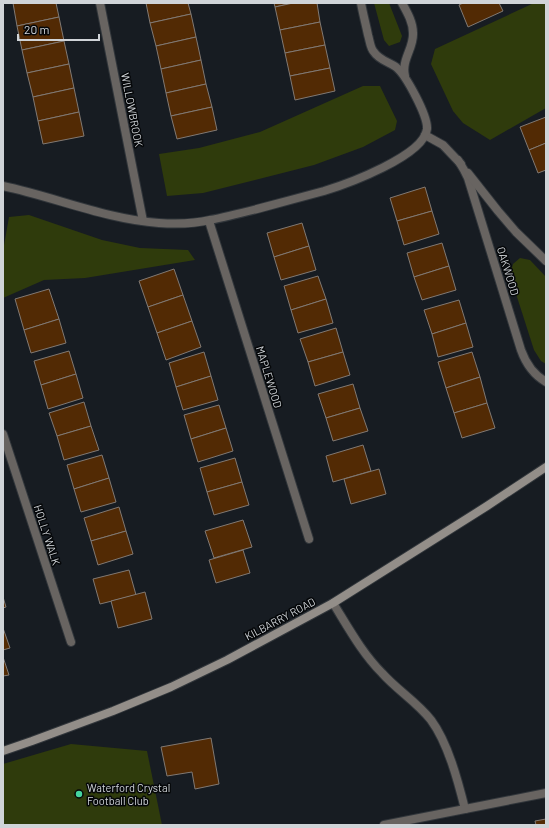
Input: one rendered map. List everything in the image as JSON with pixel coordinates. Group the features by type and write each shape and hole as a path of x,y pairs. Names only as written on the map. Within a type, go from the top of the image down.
{"street":[{"name":"WILLOWBROOK","path":"100,3 143,221"},
{"path":"3,186 38,194 96,212 128,219 165,223 184,223 209,221 299,198 348,182 397,160 414,148 425,135 427,128 425,116 402,73 397,68 378,57 372,51 361,3"},
{"path":"402,3 413,26 414,33 404,67 404,74 407,82"},
{"name":"OAKWOOD","path":"425,135 443,145 458,160 516,232 546,261"},
{"name":"OAKWOOD","path":"458,160 468,178 524,358 534,372 546,382"},
{"name":"MAPLEWOOD","path":"209,221 309,539"},
{"name":"HOLLY WALK","path":"3,434 71,642"},
{"name":"KILBARRY ROAD","path":"3,751 32,742 113,711 171,687 227,660 334,603 546,467"},
{"path":"334,603 372,663 416,704 434,725 450,758 465,809"},
{"path":"384,825 546,793"}],"green space":[{"path":"374,3 389,3 402,36 400,42 389,46 384,40"},
{"path":"534,3 546,3 546,108 490,140 463,123 453,111 431,64 435,49"},
{"path":"363,86 380,86 397,121 395,130 363,147 314,165 203,193 167,196 159,154 199,148 260,132"},
{"path":"29,215 102,240 140,248 188,250 195,260 85,278 44,280 3,298 3,251 9,217"},
{"path":"520,258 530,260 546,277 546,364 541,361 534,350 510,275 513,264"},
{"name":"Waterford Crystal Football Club","path":"71,744 147,751 162,825 3,825 3,764"}],"building":[{"path":"13,3 56,3 59,17 17,26"},
{"path":"146,3 188,3 191,14 150,23"},
{"path":"274,3 293,3 275,7"},
{"path":"293,3 317,3 320,22 280,30 275,7"},
{"path":"463,3 499,3 503,11 468,27 459,5"},
{"path":"191,14 196,37 156,46 150,23"},
{"path":"59,17 64,41 22,50 17,26"},
{"path":"320,22 325,45 285,53 280,30"},
{"path":"196,37 201,60 161,69 156,46"},
{"path":"64,41 69,64 27,73 22,50"},
{"path":"325,45 330,68 290,76 285,53"},
{"path":"201,60 206,84 166,93 161,69"},
{"path":"69,64 74,88 33,97 27,73"},
{"path":"330,68 335,91 295,100 290,76"},
{"path":"206,84 212,107 171,116 166,93"},
{"path":"74,88 79,112 38,121 33,97"},
{"path":"212,107 217,130 177,139 171,116"},
{"path":"79,112 84,136 43,144 38,121"},
{"path":"546,117 546,143 529,150 520,127"},
{"path":"546,143 546,170 538,173 529,150"},
{"path":"425,187 432,211 397,221 390,198"},
{"path":"432,211 439,234 404,245 397,221"},
{"path":"302,223 309,246 274,257 267,233"},
{"path":"442,243 449,266 414,277 407,253"},
{"path":"309,246 316,270 281,280 274,257"},
{"path":"449,266 456,290 422,300 414,277"},
{"path":"174,269 183,295 148,307 139,281"},
{"path":"318,276 326,299 291,310 284,286"},
{"path":"49,289 59,319 24,330 15,299"},
{"path":"183,295 192,321 157,333 148,307"},
{"path":"326,299 333,323 298,333 291,310"},
{"path":"459,300 466,323 432,334 424,310"},
{"path":"59,319 66,343 31,353 24,330"},
{"path":"192,321 201,347 166,360 157,333"},
{"path":"466,323 473,347 438,357 432,334"},
{"path":"336,328 343,352 308,362 300,339"},
{"path":"69,351 76,374 41,385 34,361"},
{"path":"204,352 211,376 176,387 169,363"},
{"path":"343,352 350,375 315,386 308,362"},
{"path":"472,352 480,377 446,388 438,362"},
{"path":"76,374 83,398 48,409 41,385"},
{"path":"211,376 218,400 183,410 176,387"},
{"path":"480,377 487,403 454,413 446,388"},
{"path":"353,384 360,408 326,418 318,394"},
{"path":"84,402 91,426 57,436 49,413"},
{"path":"487,403 495,428 462,438 454,413"},
{"path":"219,405 226,428 191,439 184,415"},
{"path":"360,408 368,431 333,441 326,418"},
{"path":"91,426 99,450 64,460 57,436"},
{"path":"226,428 233,451 198,462 191,439"},
{"path":"363,445 371,471 333,482 326,456"},
{"path":"102,455 109,478 74,489 67,465"},
{"path":"235,458 242,482 207,492 200,468"},
{"path":"379,469 386,494 351,504 344,479"},
{"path":"109,478 116,502 81,512 74,489"},
{"path":"242,482 249,505 214,515 207,492"},
{"path":"119,507 126,531 91,541 84,518"},
{"path":"243,520 252,547 214,558 205,531"},
{"path":"126,531 133,554 98,565 91,541"},
{"path":"243,550 250,573 216,583 209,560"},
{"path":"129,570 136,595 100,604 93,579"},
{"path":"145,592 152,619 118,628 111,601"},
{"path":"3,597 6,607 3,608"},
{"path":"3,628 10,648 3,650"},
{"path":"3,657 9,675 3,676"},
{"path":"211,738 219,784 195,789 192,772 167,776 161,747"},
{"path":"546,819 546,825 536,825 535,821"}],"place":[{"name":"Waterford Crystal Football Club","path":"79,794"}]}
